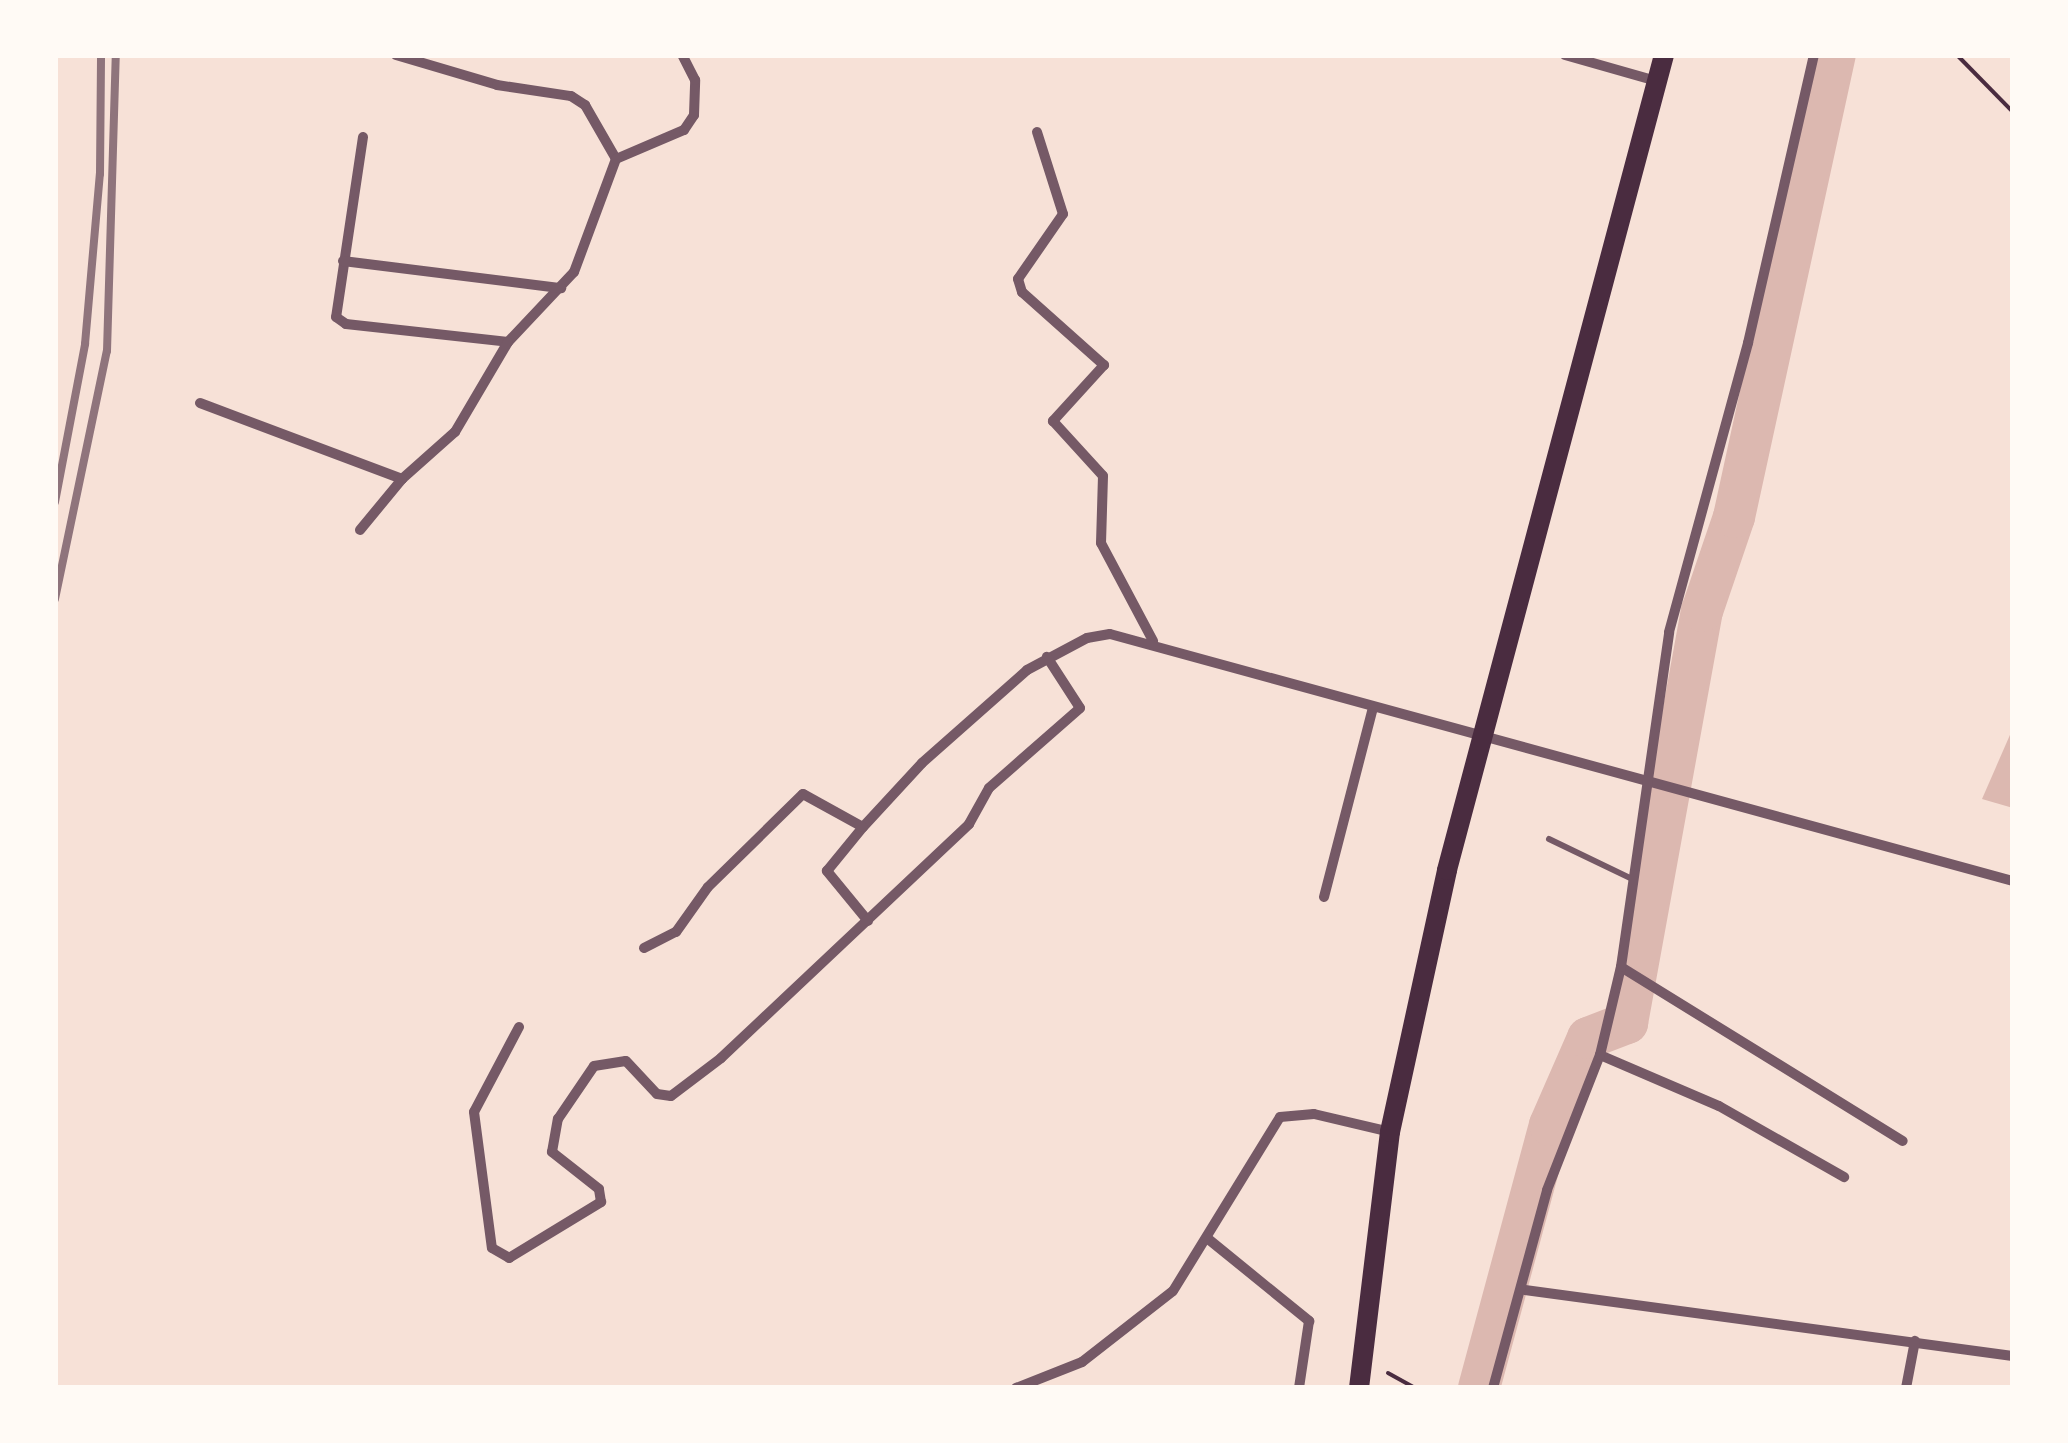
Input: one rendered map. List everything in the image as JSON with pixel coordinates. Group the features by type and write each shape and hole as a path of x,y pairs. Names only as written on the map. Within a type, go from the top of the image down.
{"highway":[{"path":"1359,1388 1390,1132 1481,738 1664,55"}],"street":[{"path":"396,55 496,85 571,96 585,105 616,159"},
{"path":"360,530 402,479 455,432 508,342 574,272 616,159 684,130 694,114 695,80 682,55"},
{"path":"1566,55 1657,81"},
{"path":"1494,1388 1525,1290 1547,1190 1600,1055 1625,970 1632,879 1669,632 1748,343 1814,55"},
{"path":"1037,132 1064,214 1018,278 1022,292 1104,366 1053,420 1102,476 1101,543 1153,641"},
{"path":"363,136 335,306 346,324 508,342"},
{"path":"343,261 561,288"},
{"path":"200,403 402,479"},
{"path":"868,921 827,871 863,828 922,763 1048,657 1110,634 1153,641 1373,708 2013,881"},
{"path":"519,1027 474,1112 492,1248 509,1258 602,1202 599,1188 552,1152 558,1119 594,1066 626,1062 657,1094 686,1089 969,824 989,788 1080,708 1048,657"},
{"path":"1324,897 1373,708"},
{"path":"644,948 676,932 708,887 803,794 863,828"},
{"path":"1625,970 1903,1141"},
{"path":"1600,1055 1718,1106 1844,1177"},
{"path":"1016,1388 1037,1386 1142,1322 1173,1292 1280,1117 1314,1114 1390,1132"},
{"path":"1207,1238 1308,1321 1300,1388"},
{"path":"1525,1290 2013,1356"},
{"path":"1906,1388 1915,1342"}],"lane":[{"path":"1548,839 1632,879"}],"path":[{"path":"1958,55 2013,112"},
{"path":"1388,1373 1416,1388"}],"shaded area":[{"path":"2013,728 2013,808 1982,799"}],"waterway":[{"path":"1479,1388 1550,1125 1588,1038 1627,1023 1702,611 1734,517 1835,55"}],"railway":[{"path":"55,502 85,344 100,174 101,55"},
{"path":"55,599 107,351 116,55"}]}
